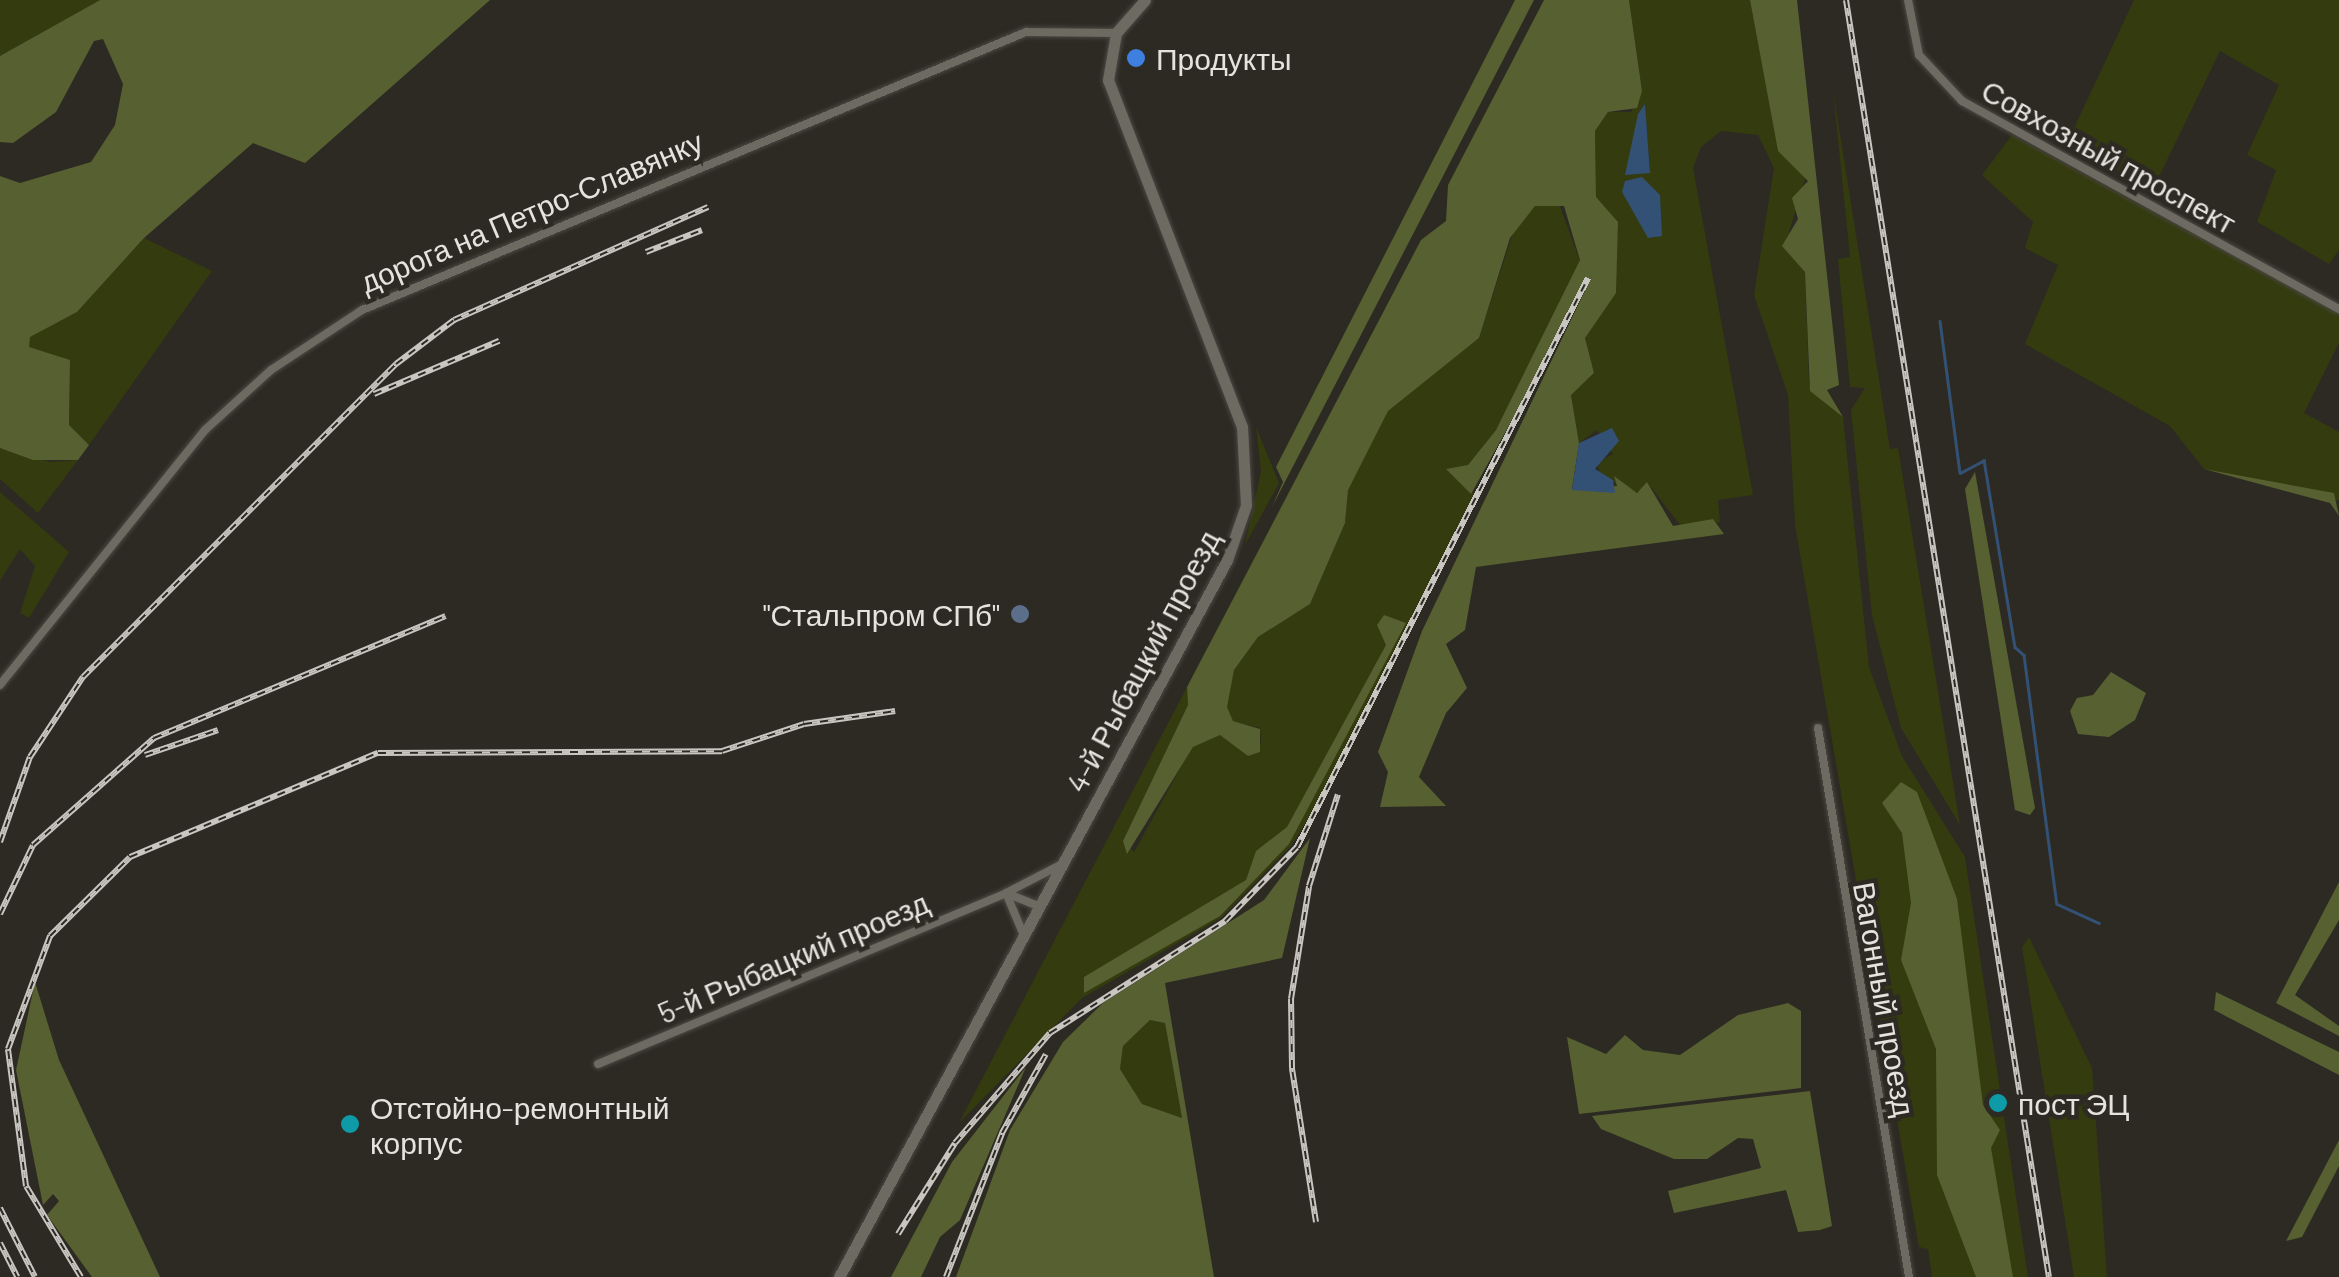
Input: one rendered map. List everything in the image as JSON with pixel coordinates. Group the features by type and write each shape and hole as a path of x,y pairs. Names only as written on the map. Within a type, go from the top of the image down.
{"street":[{"path":"1116,33 1145,0"},
{"name":"Совхозный проспект","path":"1908,0 1920,56 1962,100 2339,309"},
{"name":"дорога на Петро-Славянку","path":"0,685 205,430 271,370 362,310 1026,32 1116,33"},
{"name":"4-й Рыбацкий проезд","path":"839,1277 1022,931 1227,560 1248,491 1236,409 1116,108 1108,62 1116,33"},
{"name":"Вагонный проезд","path":"1818,728 1909,1277"},
{"name":"5-й Рыбацкий проезд","path":"598,1064 1006,892 1060,865"},
{"path":"1006,892 1036,906"},
{"path":"1006,892 1022,931"}],"green space":[{"path":"0,0 100,0 0,56"},
{"path":"100,0 490,0 305,163 253,143 144,238 77,312 30,337 29,347 70,360 69,425 89,445 78,460 33,460 0,448 0,176 20,183 91,162 115,125 123,84 103,39 94,41 56,112 13,143 0,142 0,56"},
{"path":"1515,0 1534,0 1272,507 1283,482 1276,467"},
{"path":"1544,0 1629,0 1642,91 1637,108 1608,112 1595,131 1596,197 1618,222 1616,293 1585,338 1594,373 1571,395 1579,443 1572,489 1617,486 1614,476 1637,493 1647,482 1673,526 1713,519 1724,534 1476,567 1465,630 1446,644 1467,688 1446,713 1419,777 1446,806 1380,807 1388,772 1378,752 1422,631 1592,276 1471,494 1446,469 1468,465 1496,430 1580,260 1564,206 1535,206 1510,238 1479,338 1388,411 1348,490 1345,523 1310,604 1258,637 1234,670 1227,707 1233,721 1260,729 1260,752 1248,756 1220,735 1193,747 1127,854 1123,841 1188,705 1187,687 1421,240 1446,221 1448,185"},
{"path":"1629,0 1750,0 1778,150 1807,173 1789,232 1805,272 1809,384 1843,417 1869,667 1902,756 1965,857 2028,1277 1932,1277 1928,1249 1919,1247 1795,525 1788,395 1754,295 1774,168 1758,135 1721,131 1701,147 1693,168 1753,495 1718,500 1720,522 1684,530 1650,486 1634,493 1599,475 1598,462 1613,454 1597,430 1579,443 1571,394 1594,374 1585,338 1615,285 1618,222 1596,198 1595,131 1608,112 1631,112 1642,91","holes":["1645,104 1650,172 1626,175 1638,118"]},
{"path":"1750,0 1797,0 1839,385 1827,390 1843,417 1810,391 1805,272 1782,246 1798,219 1792,198 1808,181 1778,151"},
{"path":"2134,0 2339,0 2339,250 2329,264 2257,222 2276,170 2247,155 2279,85 2220,51 2152,191 2067,143"},
{"path":"1833,90 1890,449 1898,448 1960,825 1901,728 1872,615 1851,410 1865,388 1850,387 1838,259 1850,257"},
{"path":"2012,135 2339,314 2339,343 2304,413 2339,432 2339,501 2204,469 2170,426 2025,344 2058,265 2025,248 2033,222 1982,175"},
{"path":"1558,201 1580,261 1566,295 1496,430 1468,465 1447,469 1475,494 1346,758 1291,846 1221,918 1082,998 959,1123 1187,687 1188,705 1123,841 1134,852 1192,747 1220,735 1261,744 1260,728 1232,721 1226,707 1234,670 1258,637 1310,604 1345,523 1347,490 1388,410 1479,338 1514,230 1535,206"},
{"path":"144,238 212,271 89,445 69,425 70,383 29,347 29,337 77,312"},
{"path":"1256,427 1279,483 1245,545 1261,471"},
{"path":"0,448 50,462 78,460 38,513 0,479"},
{"path":"2204,469 2334,493 2339,516 2330,503"},
{"path":"1975,472 2035,808 2030,815 2015,810 1965,489"},
{"path":"0,492 69,552 29,618 20,613 35,566 20,549 0,581"},
{"path":"1384,615 1406,623 1289,844 1220,916 1084,993 1084,977 1246,880 1256,851 1287,827 1386,645 1377,625"},
{"path":"2111,672 2146,693 2135,720 2109,737 2078,734 2070,711 2077,698 2093,695"},
{"path":"1901,782 1917,792 1957,899 1983,1105 2000,1130 1991,1148 2013,1277 1976,1277 1937,1175 1936,1049 1901,960 1911,903 1902,833 1882,803"},
{"path":"1310,838 1282,958 1165,983 1214,1277 956,1277 1010,1130 1063,1042 1103,1003 1264,900","holes":["1150,1020 1165,1023 1182,1118 1142,1104 1120,1069 1123,1046"]},
{"path":"2339,882 2339,920 2295,995 2339,1026 2339,1036 2276,1003"},
{"path":"2029,937 2092,1068 2107,1277 2074,1277 2022,947"},
{"path":"35,982 59,1060 160,1277 92,1277 47,1215 59,1201 53,1194 43,1205 16,1070"},
{"path":"2216,992 2339,1052 2339,1075 2214,1010"},
{"path":"1788,1003 1801,1011 1801,1088 1579,1114 1567,1037 1606,1054 1625,1035 1643,1050 1680,1055 1738,1015"},
{"path":"1150,1020 1165,1023 1182,1118 1142,1104 1120,1069 1123,1046"},
{"path":"1026,1067 960,1220 940,1237 921,1277 891,1277 952,1162"},
{"path":"1810,1091 1832,1226 1820,1230 1798,1232 1786,1190 1674,1213 1668,1191 1761,1168 1753,1139 1738,1138 1707,1159 1674,1159 1601,1129 1592,1116"},
{"path":"2339,1140 2339,1166 2302,1237 2286,1241"}],"water":[{"path":"1645,104 1650,173 1625,175 1638,114"},
{"path":"1642,177 1660,195 1662,236 1648,238 1622,192 1625,181"},
{"path":"1612,428 1619,441 1595,469 1613,480 1615,493 1572,490 1579,443"}],"waterway":[{"path":"1940,321 1960,473 1984,460 2015,647 2024,655 2057,904 2099,923"}],"railway":[{"path":"1846,0 2049,1277"},
{"path":"0,842 30,757 83,677 396,364 454,320 708,207"},
{"path":"646,252 702,230"},
{"path":"898,1234 955,1143 1050,1033 1225,921 1297,847 1588,278"},
{"path":"374,394 499,341"},
{"path":"0,914 33,845 154,738 445,616"},
{"path":"81,1277 26,1186 8,1049 50,936 130,857 378,753 722,751 804,724 895,711"},
{"path":"145,755 218,730"},
{"path":"1316,1222 1292,1068 1291,999 1309,886 1338,794"},
{"path":"946,1277 1002,1133 1046,1054"},
{"path":"0,1208 35,1277"},
{"path":"0,1243 17,1277"}],"place":[{"name":"Продукты","path":"1136,58"},
{"name":"\"Стальпром СПб\"","path":"1020,614"},
{"name":"пост ЭЦ","path":"1998,1103"},
{"name":"Отстойно-ремонтный корпус","path":"350,1124"}]}
